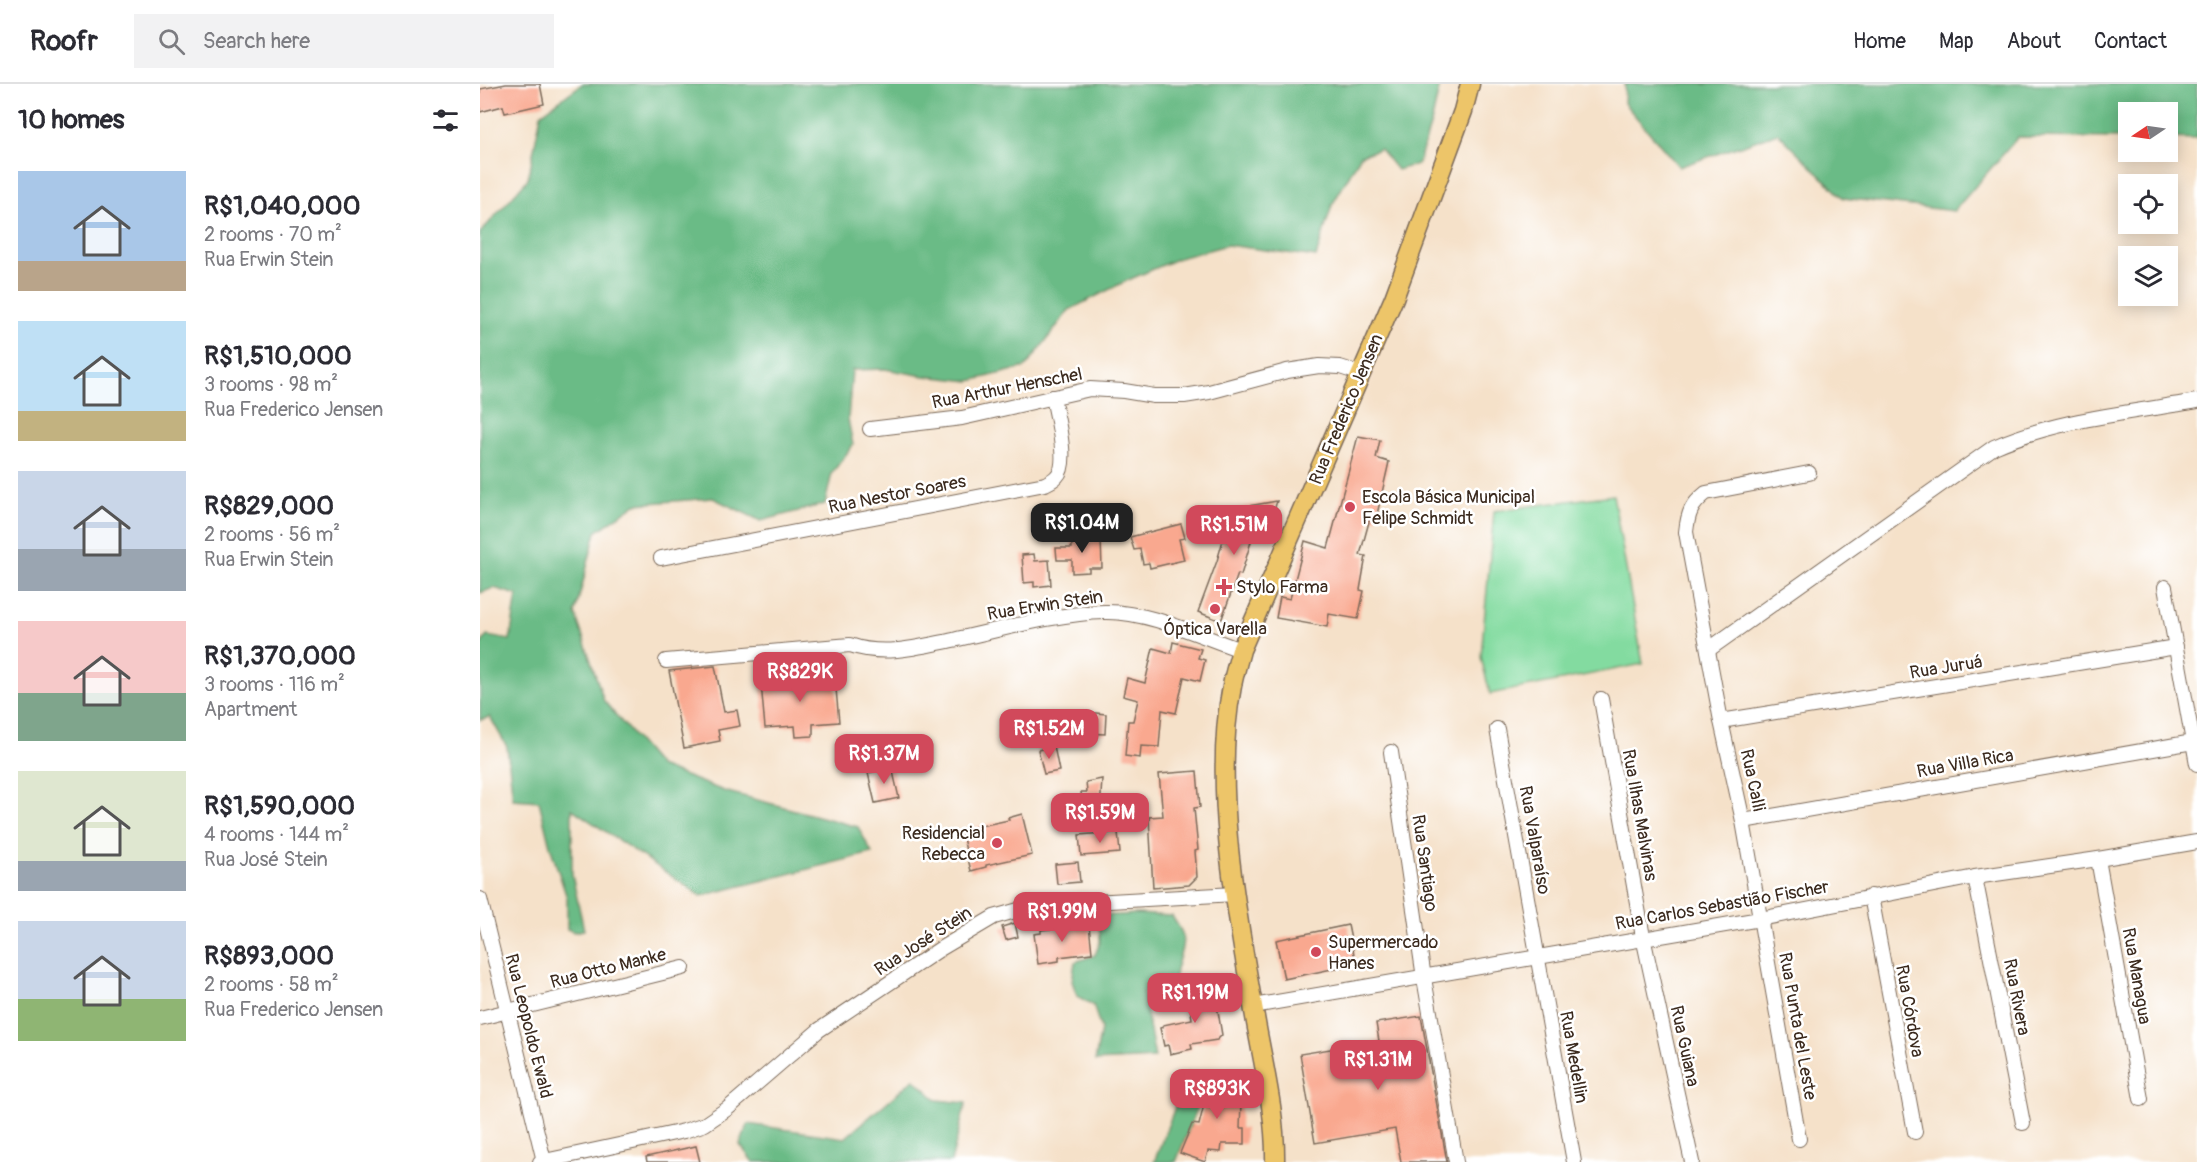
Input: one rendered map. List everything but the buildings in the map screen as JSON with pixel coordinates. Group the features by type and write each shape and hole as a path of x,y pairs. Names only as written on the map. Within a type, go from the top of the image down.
{"main road":[{"name":"Rua Frederico Jensen","path":"1275,1162 1272,1117 1235,894 1227,811 1225,764 1232,686 1241,650 1394,298 1463,111 1470,84"}],"street":[{"name":"Rua Arthur Henschel","path":"870,429 962,418 1090,389 1154,396 1184,396 1209,392 1287,371 1319,366 1340,367 1362,374"},
{"name":"Rua Nestor Soares","path":"662,558 1045,484 1057,476 1062,469 1063,456 1053,397"},
{"path":"1708,650 1995,447 2024,434 2058,425 2197,401"},
{"name":"Rua Calli","path":"1760,919 1743,820 1721,721 1686,532 1687,518 1694,503 1706,493 1809,473"},
{"path":"2165,587 2197,764"},
{"name":"Rua Erwin Stein","path":"666,661 850,645 887,652 1076,615 1107,612 1131,614 1162,622 1241,650"},
{"name":"Rua Juruá","path":"1721,721 2176,647"},
{"name":"Rua Ilhas Malvinas","path":"1601,699 1643,937"},
{"name":"Rua Valparaíso","path":"1497,729 1538,958"},
{"name":"Rua Villa Rica","path":"1743,820 2193,742"},
{"name":"Rua Santiago","path":"1390,752 1424,978 1456,1162"},
{"name":"Rua Carlos Sebastião Fischer","path":"1253,1006 1538,958 1643,937 1760,919 1975,877 2098,860 2197,842"},
{"name":"Rua Managua","path":"2098,860 2141,1099"},
{"name":"Rua Rivera","path":"1975,877 2023,1123"},
{"name":"Rua José Stein","path":"542,1161 684,1131 705,1124 737,1101 819,1030 940,949 994,917 1022,909 1057,904 1235,894"},
{"name":"Rua Córdova","path":"1871,896 1915,1132"},
{"name":"Rua Leopoldo Ewald","path":"480,899 542,1161"},
{"name":"Rua Punta del Leste","path":"1760,919 1800,1139"},
{"name":"Rua Guiana","path":"1643,937 1692,1162"},
{"name":"Rua Medellin","path":"1538,958 1574,1162"},
{"name":"Rua Otto Manke","path":"480,1018 683,968"}],"green space":[{"path":"582,84 1440,84 1432,120 1418,164 1397,170 1380,149 1361,155 1332,205 1316,257 1227,245 1179,258 1126,281 1069,310 1026,367 970,381 885,369 852,370 848,419 853,445 832,473 825,504 761,521 713,498 636,504 596,532 575,613 604,701 659,766 724,791 858,827 872,853 701,896 572,809 572,875 584,930 574,932 567,929 567,898 550,846 539,801 513,799 507,747 490,717 480,720 480,645 487,636 510,640 517,595 494,588 480,593 480,233 528,179 541,114"},
{"path":"1625,84 2197,84 2197,139 2178,138 2178,102 2118,102 2118,138 2018,137 1954,211 1843,198 1778,133 1679,167 1624,103"},
{"path":"1613,495 1643,664 1490,694 1481,657 1494,511"},
{"path":"1137,914 1172,916 1182,933 1183,940 1175,972 1175,985 1143,992 1155,1058 1095,1061 1101,1029 1093,1005 1077,996 1072,981 1075,962 1095,955 1100,942 1099,916"},
{"path":"1188,1073 1211,1073 1176,1162 1154,1162"},
{"path":"914,1079 937,1100 966,1103 951,1162 753,1162 740,1145 748,1124 845,1138"}],"place":[{"name":"Escola Básica Municipal Felipe Schmidt","path":"1350,507"},
{"name":"Stylo Farma","path":"1224,587"},
{"name":"Óptica Varella","path":"1215,609"},
{"name":"Residencial Rebecca","path":"997,843"},
{"name":"Supermercado Hanes","path":"1316,952"}]}
